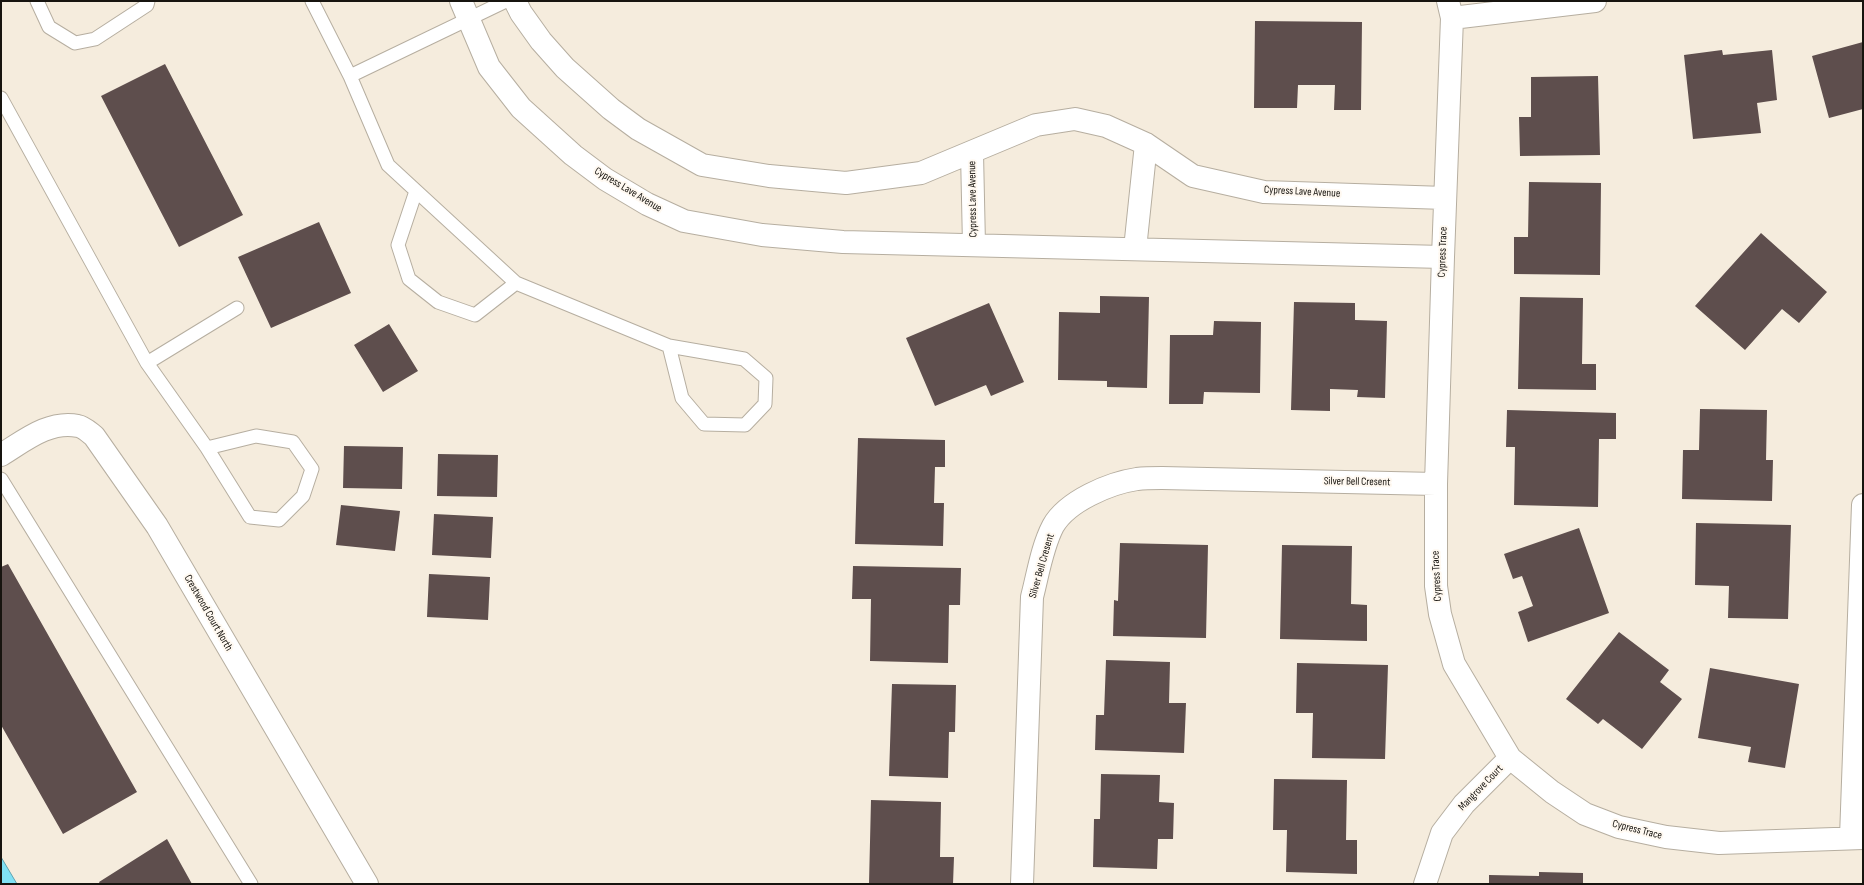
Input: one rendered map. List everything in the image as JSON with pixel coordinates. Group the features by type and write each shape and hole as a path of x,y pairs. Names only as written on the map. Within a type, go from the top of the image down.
{"street":[{"name":"Cypress Lave Avenue","path":"515,1 521,13 540,41 565,68 611,109 638,129 702,165 769,176 846,183 921,173 1036,125 1075,119 1106,126 1146,144 1193,176 1264,192 1445,198"},
{"path":"1450,9 1595,1"},
{"name":"Cypress Trace","path":"1450,9 1436,484 1436,586 1440,614 1454,664 1510,758 1552,792 1585,814 1619,827 1666,837 1719,843 1857,838"},
{"name":"Cypress Lave Avenue","path":"465,10 490,67 521,108 573,155 605,179 647,204 684,221 762,235 843,242 1443,257"},
{"path":"1135,249 1146,144"},
{"name":"Cypress Lave Avenue","path":"972,153 974,245"},
{"name":"Crestwood Court North","path":"1,455 45,429 61,426 80,426 94,436 157,526 367,884"},
{"name":"Silver Bell Cresent","path":"1022,884 1032,597 1043,554 1054,526 1070,508 1091,494 1114,485 1137,479 1162,478 1436,484"},
{"path":"1857,838 1863,505"},
{"name":"Mangrove Court","path":"1426,884 1442,833 1464,804 1510,758"}],"lane":[{"path":"37,1 49,27 75,43 95,39 147,5 148,1"},
{"path":"312,1 350,76 388,165 516,283 669,346 744,359 766,378 765,404 745,425 704,424 682,398 669,346"},
{"path":"350,76 465,10 506,1"},
{"path":"1,98 147,363 207,448 250,517 279,520 303,496 312,469 293,442 256,436 207,448"},
{"path":"416,191 398,245 409,279 438,302 475,315 516,283"},
{"path":"147,363 236,308"},
{"path":"1,479 251,884"}],"water":[{"path":"1,857 17,884 1,884"}],"building":[{"path":"1255,21 1362,22 1361,110 1334,110 1335,85 1298,85 1297,108 1254,108"},
{"path":"1863,42 1863,109 1829,118 1812,56"},
{"path":"1722,50 1723,55 1772,50 1777,100 1757,103 1761,133 1693,139 1684,55"},
{"path":"165,64 243,215 179,247 101,96"},
{"path":"1598,76 1600,155 1520,156 1519,117 1531,117 1531,77"},
{"path":"1529,182 1601,183 1600,275 1514,274 1514,237 1528,237"},
{"path":"319,222 351,293 271,328 238,257"},
{"path":"1761,233 1827,292 1799,323 1782,309 1745,350 1695,306"},
{"path":"1100,296 1149,297 1147,388 1107,387 1107,381 1058,380 1059,312 1100,313"},
{"path":"1520,297 1583,298 1582,364 1596,364 1596,390 1518,389"},
{"path":"1294,302 1355,303 1355,320 1387,321 1385,398 1357,397 1358,390 1330,389 1330,411 1291,410"},
{"path":"989,303 1024,382 991,396 986,385 935,406 906,338"},
{"path":"1214,321 1261,322 1260,393 1204,392 1203,404 1169,404 1170,335 1213,335"},
{"path":"389,324 418,371 383,392 354,345"},
{"path":"1700,409 1767,410 1766,460 1773,460 1772,501 1682,499 1683,450 1699,450"},
{"path":"1507,410 1616,413 1616,439 1599,439 1598,507 1514,505 1515,447 1506,447"},
{"path":"858,438 945,440 945,467 935,467 934,503 944,503 943,546 855,544"},
{"path":"344,446 403,447 402,489 343,488"},
{"path":"438,454 498,455 497,497 437,496"},
{"path":"341,505 400,511 395,551 336,545"},
{"path":"434,514 493,517 491,558 432,555"},
{"path":"1696,523 1791,525 1788,619 1728,618 1729,586 1695,585"},
{"path":"1579,528 1609,613 1528,642 1518,612 1533,606 1522,576 1513,579 1504,554"},
{"path":"1120,543 1208,545 1206,638 1113,636 1114,600 1118,601"},
{"path":"1282,545 1352,546 1351,604 1367,605 1367,641 1280,639"},
{"path":"8,564 137,792 63,834 1,725 1,567"},
{"path":"853,566 961,568 960,605 949,605 948,663 870,661 871,599 852,599"},
{"path":"429,574 490,577 488,620 427,617"},
{"path":"1619,632 1669,670 1660,682 1682,699 1642,749 1603,719 1598,724 1566,699"},
{"path":"1106,660 1170,662 1169,703 1186,703 1184,753 1095,750 1096,715 1104,715"},
{"path":"1297,663 1388,665 1385,759 1312,758 1313,713 1296,713"},
{"path":"1710,668 1799,684 1785,768 1748,762 1751,747 1698,738"},
{"path":"892,684 956,685 955,732 949,732 948,778 889,776"},
{"path":"1101,774 1160,775 1159,802 1174,803 1173,839 1158,839 1157,869 1093,867 1094,819 1100,819"},
{"path":"1274,779 1347,780 1346,840 1357,840 1357,874 1286,872 1287,830 1273,830"},
{"path":"871,800 941,802 940,857 954,857 953,884 869,884"},
{"path":"167,839 192,884 100,884 99,882"},
{"path":"1539,872 1583,873 1583,884 1489,884 1489,875 1539,876"}]}
